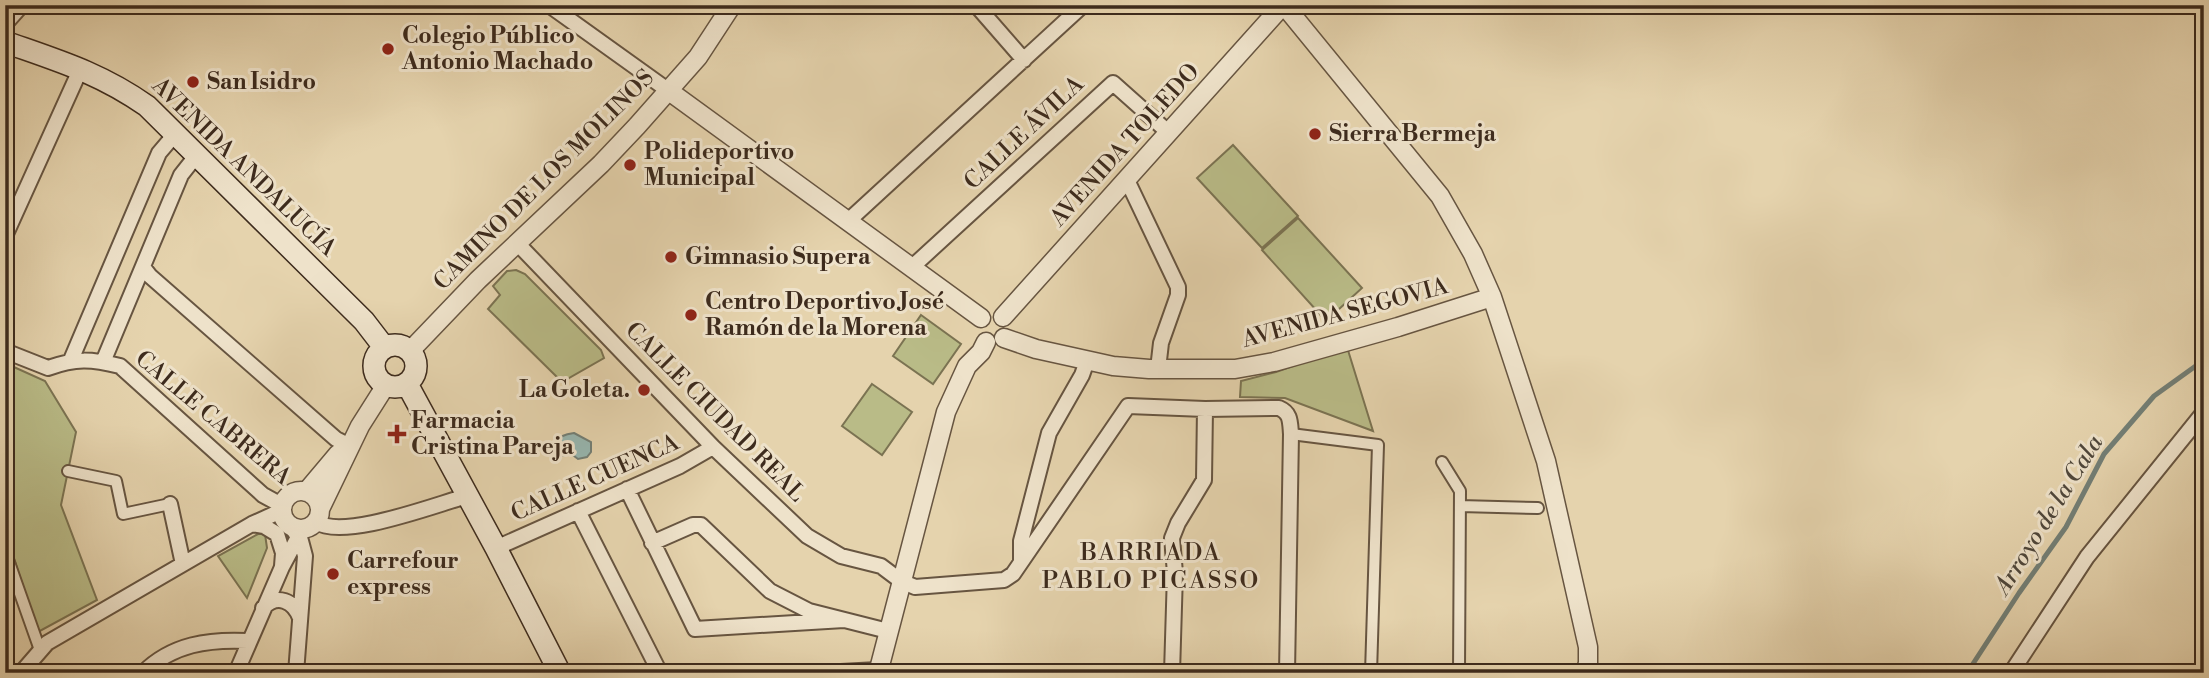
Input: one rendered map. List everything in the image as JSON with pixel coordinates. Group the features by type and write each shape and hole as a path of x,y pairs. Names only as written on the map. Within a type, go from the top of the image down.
{"main road":[{"name":"AVENIDA ANDALUCÍA","path":"5,42 80,68 117,85 137,99 176,133 364,321 384,347"},
{"path":"396,384 412,379 416,368 414,356 410,351 397,345 384,347 375,357 373,364 376,376 396,384 467,496 560,673"}],"street":[{"path":"5,24 22,5"},
{"path":"548,5 981,318"},
{"name":"CAMINO DE LOS MOLINOS","path":"410,351 478,280 601,164 669,91 698,57 732,5"},
{"path":"976,5 1024,60"},
{"path":"847,222 1083,5"},
{"path":"1284,5 1440,197 1474,254 1492,297 1546,461 1588,647 1585,673"},
{"name":"AVENIDA TOLEDO","path":"1003,317 1284,5"},
{"path":"5,236 80,68"},
{"name":"CALLE ÁVILA","path":"911,268 1113,83 1168,132"},
{"path":"71,359 159,153 176,133"},
{"path":"103,362 181,175 197,156"},
{"path":"1126,180 1178,287 1178,295 1161,342 1158,369"},
{"name":"CALLE CIUDAD REAL","path":"518,244 713,447 807,536 841,556 881,566 901,581"},
{"path":"143,267 336,439 346,443"},
{"name":"AVENIDA SEGOVIA","path":"1004,338 1036,349 1112,366 1158,369 1250,367 1364,337 1492,297"},
{"path":"990,313 1003,317 1008,330 1004,338 996,343 986,342 978,331 981,318 990,313"},
{"path":"822,673 878,671 946,412 967,366 981,352 986,342"},
{"name":"CALLE CABRERA","path":"5,351 48,368 71,359 120,366 263,495 299,520"},
{"path":"1021,560 1021,541 1049,433 1082,375 1087,361"},
{"path":"306,492 396,384"},
{"path":"901,581 915,587 1004,580 1013,574 1128,406 1279,408 1289,416 1291,434 1287,673"},
{"path":"1172,673 1175,573 1172,538 1204,480 1205,409"},
{"path":"2011,673 2087,557 2204,412"},
{"path":"236,673 282,567 299,520 360,426"},
{"path":"1291,434 1378,445 1371,673"},
{"name":"CALLE CUENCA","path":"496,548 680,466 713,447"},
{"path":"1442,462 1460,491 1459,673"},
{"path":"68,471 116,481 123,514 170,504 183,564"},
{"path":"627,489 695,629 844,620"},
{"path":"296,673 305,556 299,520 289,496 300,491 316,498 299,520"},
{"path":"21,673 40,650 57,637 251,524 299,520 333,528 361,526 467,496"},
{"path":"1460,506 1538,508"},
{"path":"578,511 660,673"},
{"path":"251,524 264,526 277,534 283,553 282,567"},
{"path":"652,542 693,525 701,525 770,591 809,611 888,631"},
{"path":"5,551 40,650"},
{"path":"263,608 274,600 282,600 297,609 300,618"},
{"path":"144,673 167,653 182,648 216,641 248,641"}],"green space":[{"path":"1233,145 1298,216 1262,248 1197,178"},
{"path":"1298,218 1362,288 1326,321 1262,250"},
{"path":"516,270 525,274 601,350 604,358 562,382 488,309 500,295 493,286 507,271"},
{"path":"921,315 961,344 933,384 893,356"},
{"path":"1347,347 1373,431 1285,398 1240,397 1241,381 1276,372"},
{"path":"5,363 45,381 76,432 61,505 97,600 38,632 5,531"},
{"path":"872,384 912,412 882,455 842,426"},
{"path":"258,534 265,534 267,548 247,598 218,556"}],"water":[{"path":"574,433 591,442 591,452 587,457 578,459 570,453 564,456 552,454 555,442"}],"waterway":[{"name":"Arroyo de la Cala","path":"1967,673 2066,527 2104,454 2154,396 2204,360"}],"place":[{"name":"Colegio Público Antonio Machado","path":"388,49"},
{"name":"San Isidro","path":"193,82"},
{"name":"Sierra Bermeja","path":"1315,134"},
{"name":"Polideportivo Municipal","path":"630,165"},
{"name":"Gimnasio Supera","path":"671,257"},
{"name":"Centro Deportivo José Ramón de la Morena","path":"691,315"},
{"name":"La Goleta.","path":"644,390"},
{"name":"Farmacia Cristina Pareja","path":"397,434"},
{"name":"Carrefour express","path":"333,574"}],"district":[{"name":"BARRIADA PABLO PICASSO","path":"1151,567"}]}
